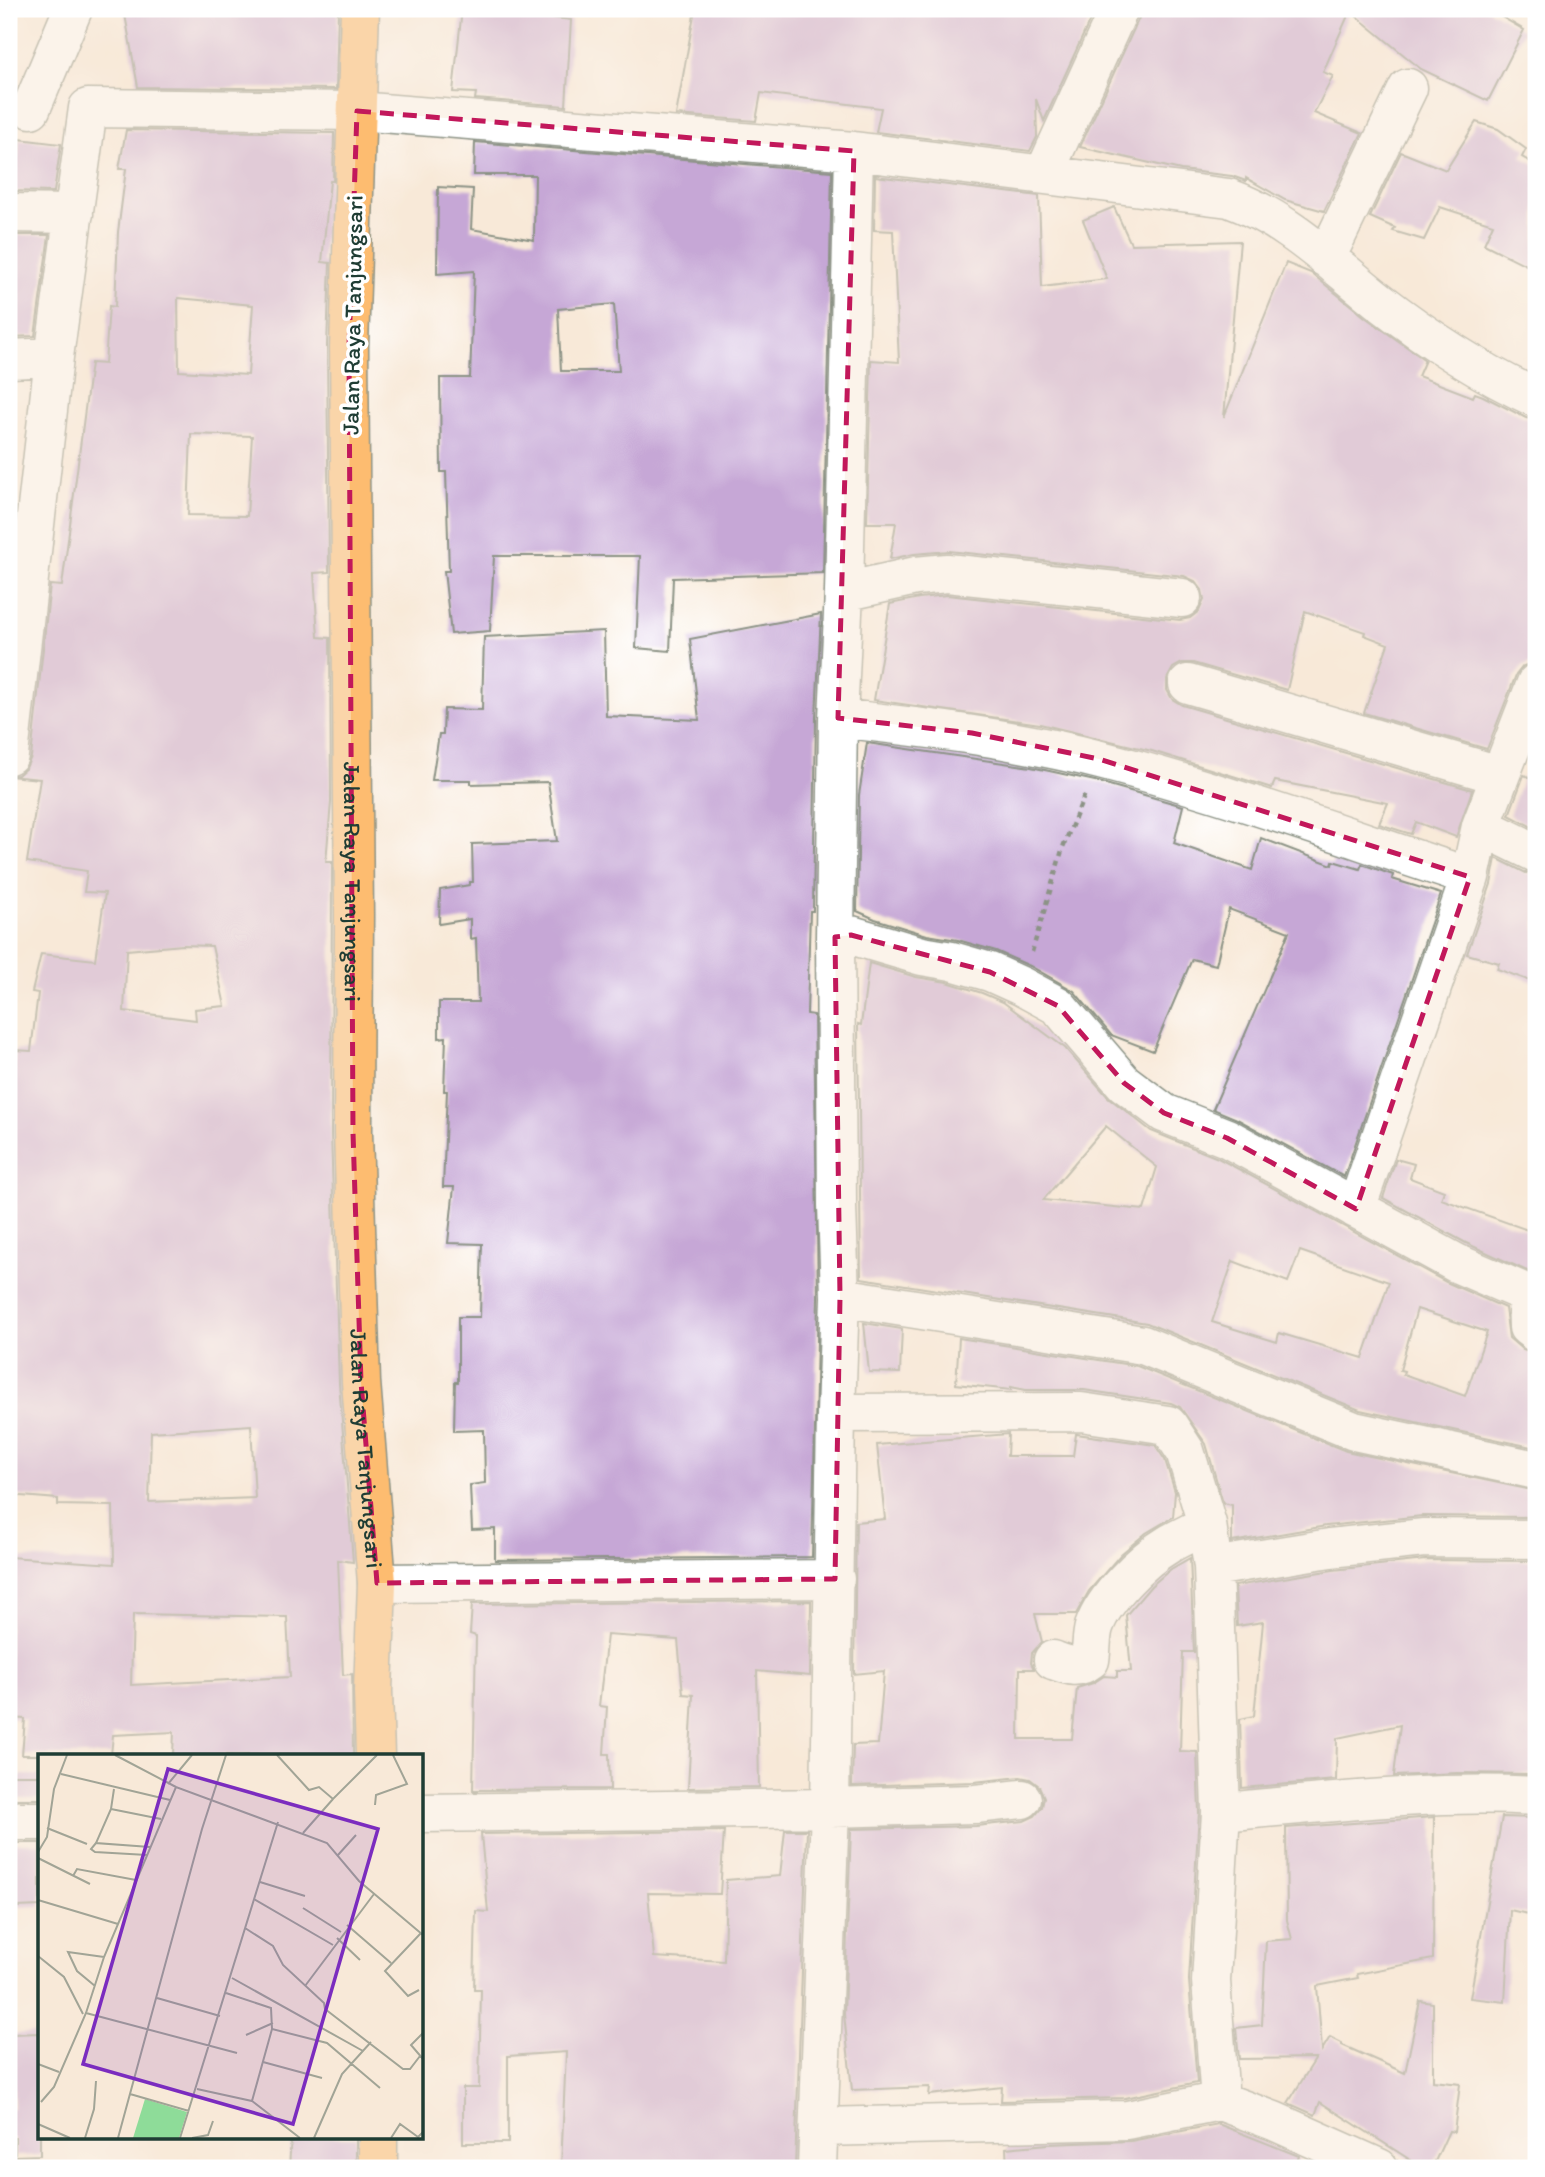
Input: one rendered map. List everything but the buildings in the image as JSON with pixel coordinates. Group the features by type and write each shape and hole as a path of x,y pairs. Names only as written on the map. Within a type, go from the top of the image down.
{"highway":[{"name":"Jalan Raya Tanjungsari","path":"359,9 349,347 354,915 353,1133 360,1382 377,1583 373,1691 375,1754"},
{"path":"378,2138 378,2168"}],"street":[{"path":"73,9 20,106 357,111 854,151 1228,198 1266,214 1292,230 1437,344 1536,398"},
{"path":"1044,174 1119,9"},
{"path":"1326,258 1408,88"},
{"path":"9,755 20,573 54,357 88,108"},
{"path":"817,2168 830,1808 836,1413 841,1297 836,1205 835,937 838,718 844,592 854,151"},
{"path":"9,213 74,214"},
{"path":"9,359 54,357"},
{"path":"844,592 916,576 947,573 1182,598"},
{"path":"1188,684 1499,775"},
{"path":"1356,1209 1470,877 1481,825 1499,775 1532,706"},
{"path":"838,718 972,733 1099,760 1178,782 1470,877"},
{"path":"1481,825 1536,853"},
{"path":"835,937 851,935 990,972 1058,1006 1124,1083 1164,1112 1227,1138 1456,1263 1521,1291 1527,1297 1528,1327 1536,1333"},
{"path":"841,1297 1143,1345 1354,1431 1536,1470"},
{"path":"836,1413 1081,1412 1168,1425 1185,1451 1208,1524 1213,1567 1221,1812 1211,1981 1220,2101"},
{"path":"1053,1660 1070,1666 1083,1665 1090,1660 1093,1630 1101,1611 1112,1596 1142,1564 1167,1545 1208,1524"},
{"path":"1213,1567 1330,1548 1424,1538 1536,1539"},
{"path":"377,1583 835,1579"},
{"path":"1221,1812 1387,1798 1536,1796"},
{"path":"424,1813 830,1808 975,1804 1022,1799"},
{"path":"9,1821 38,1821"},
{"path":"820,2127 1127,2120 1220,2101 1275,2121 1379,2168"}],"path":[{"path":"1021,986 1063,847 1099,760"}],"highlighted area":[{"path":"357,111 854,151 838,718 972,733 1099,759 1470,877 1356,1209 1227,1138 1164,1113 1124,1083 1058,1006 990,972 851,935 835,937 840,1297 835,1579 377,1583 361,1382 353,1133 349,347"}]}
